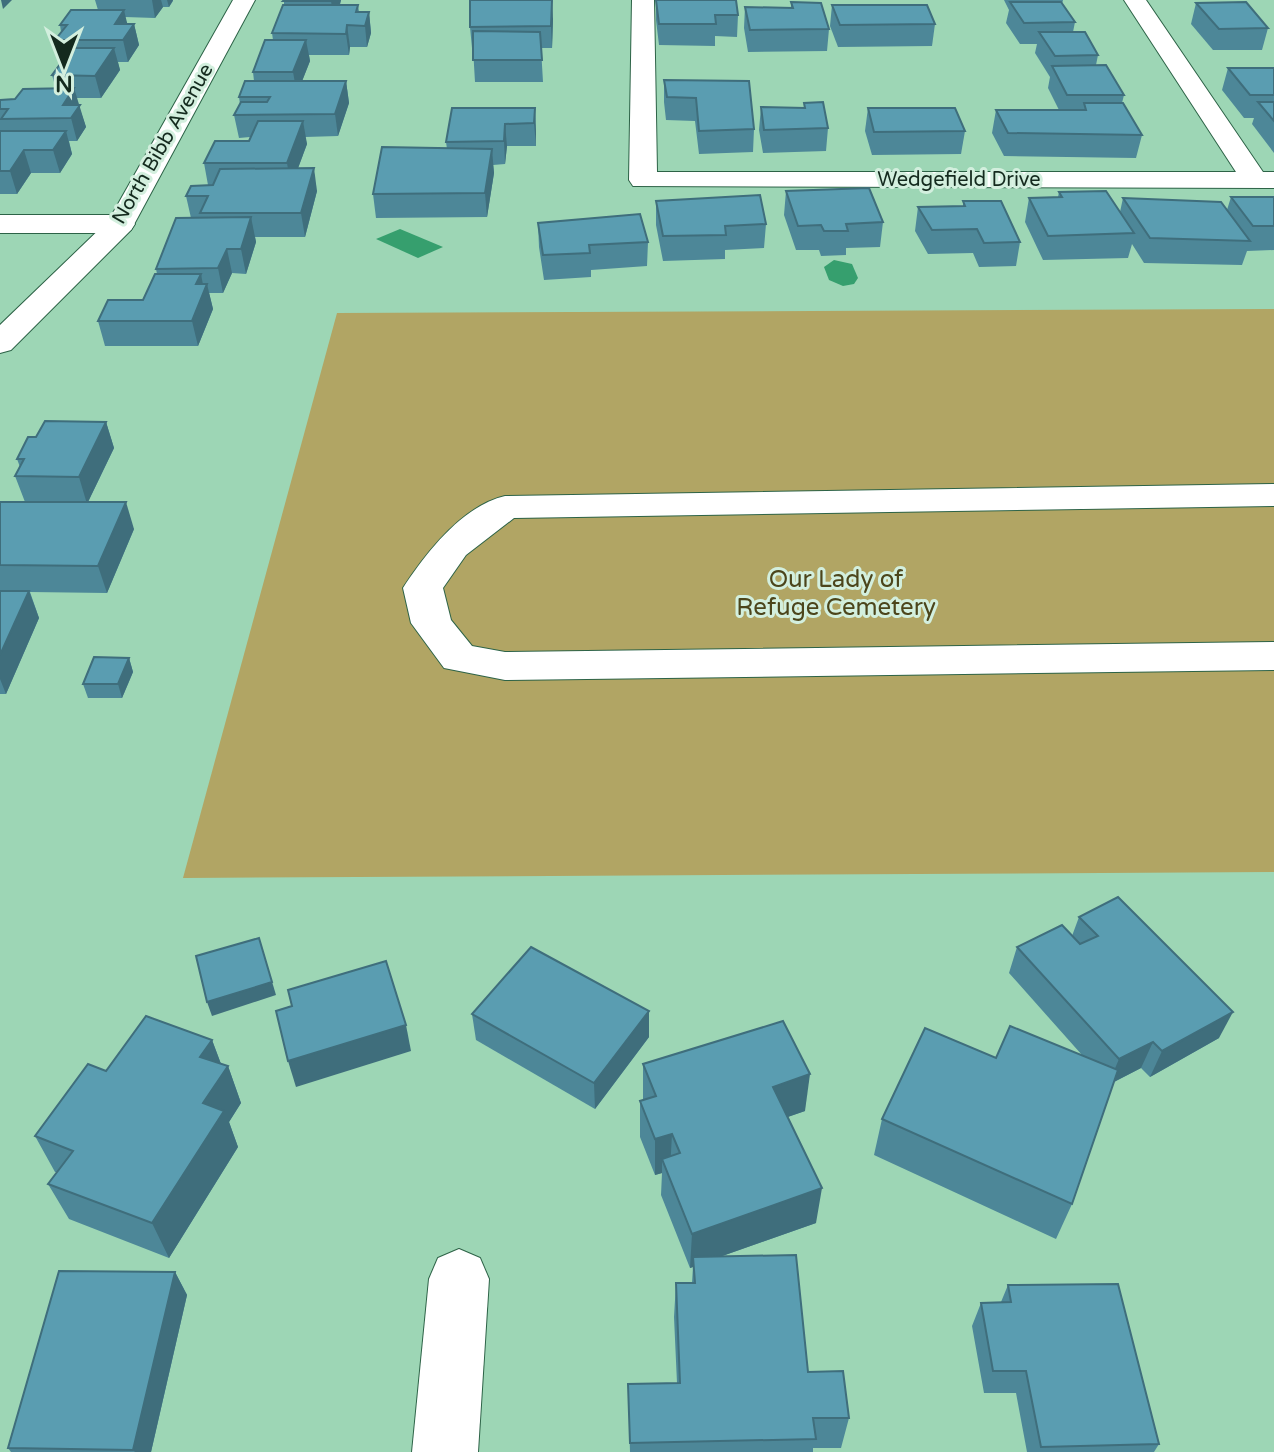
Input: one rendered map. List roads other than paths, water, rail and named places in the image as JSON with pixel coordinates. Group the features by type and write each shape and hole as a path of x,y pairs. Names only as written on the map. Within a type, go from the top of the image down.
{"street":[{"name":"North Bibb Avenue","path":"0,343 121,224 244,0"},
{"name":"Wedgefield Drive","path":"643,0 643,180 1264,180"},
{"path":"1135,0 1264,180"},
{"path":"0,224 121,224"},
{"path":"1274,495 505,507 452,547 423,588 431,623 459,658 505,666 1274,656"},
{"path":"445,1452 459,1279"}],"park label":[{"name":"Our Lady of Refuge Cemetery","path":"836,593"}]}
